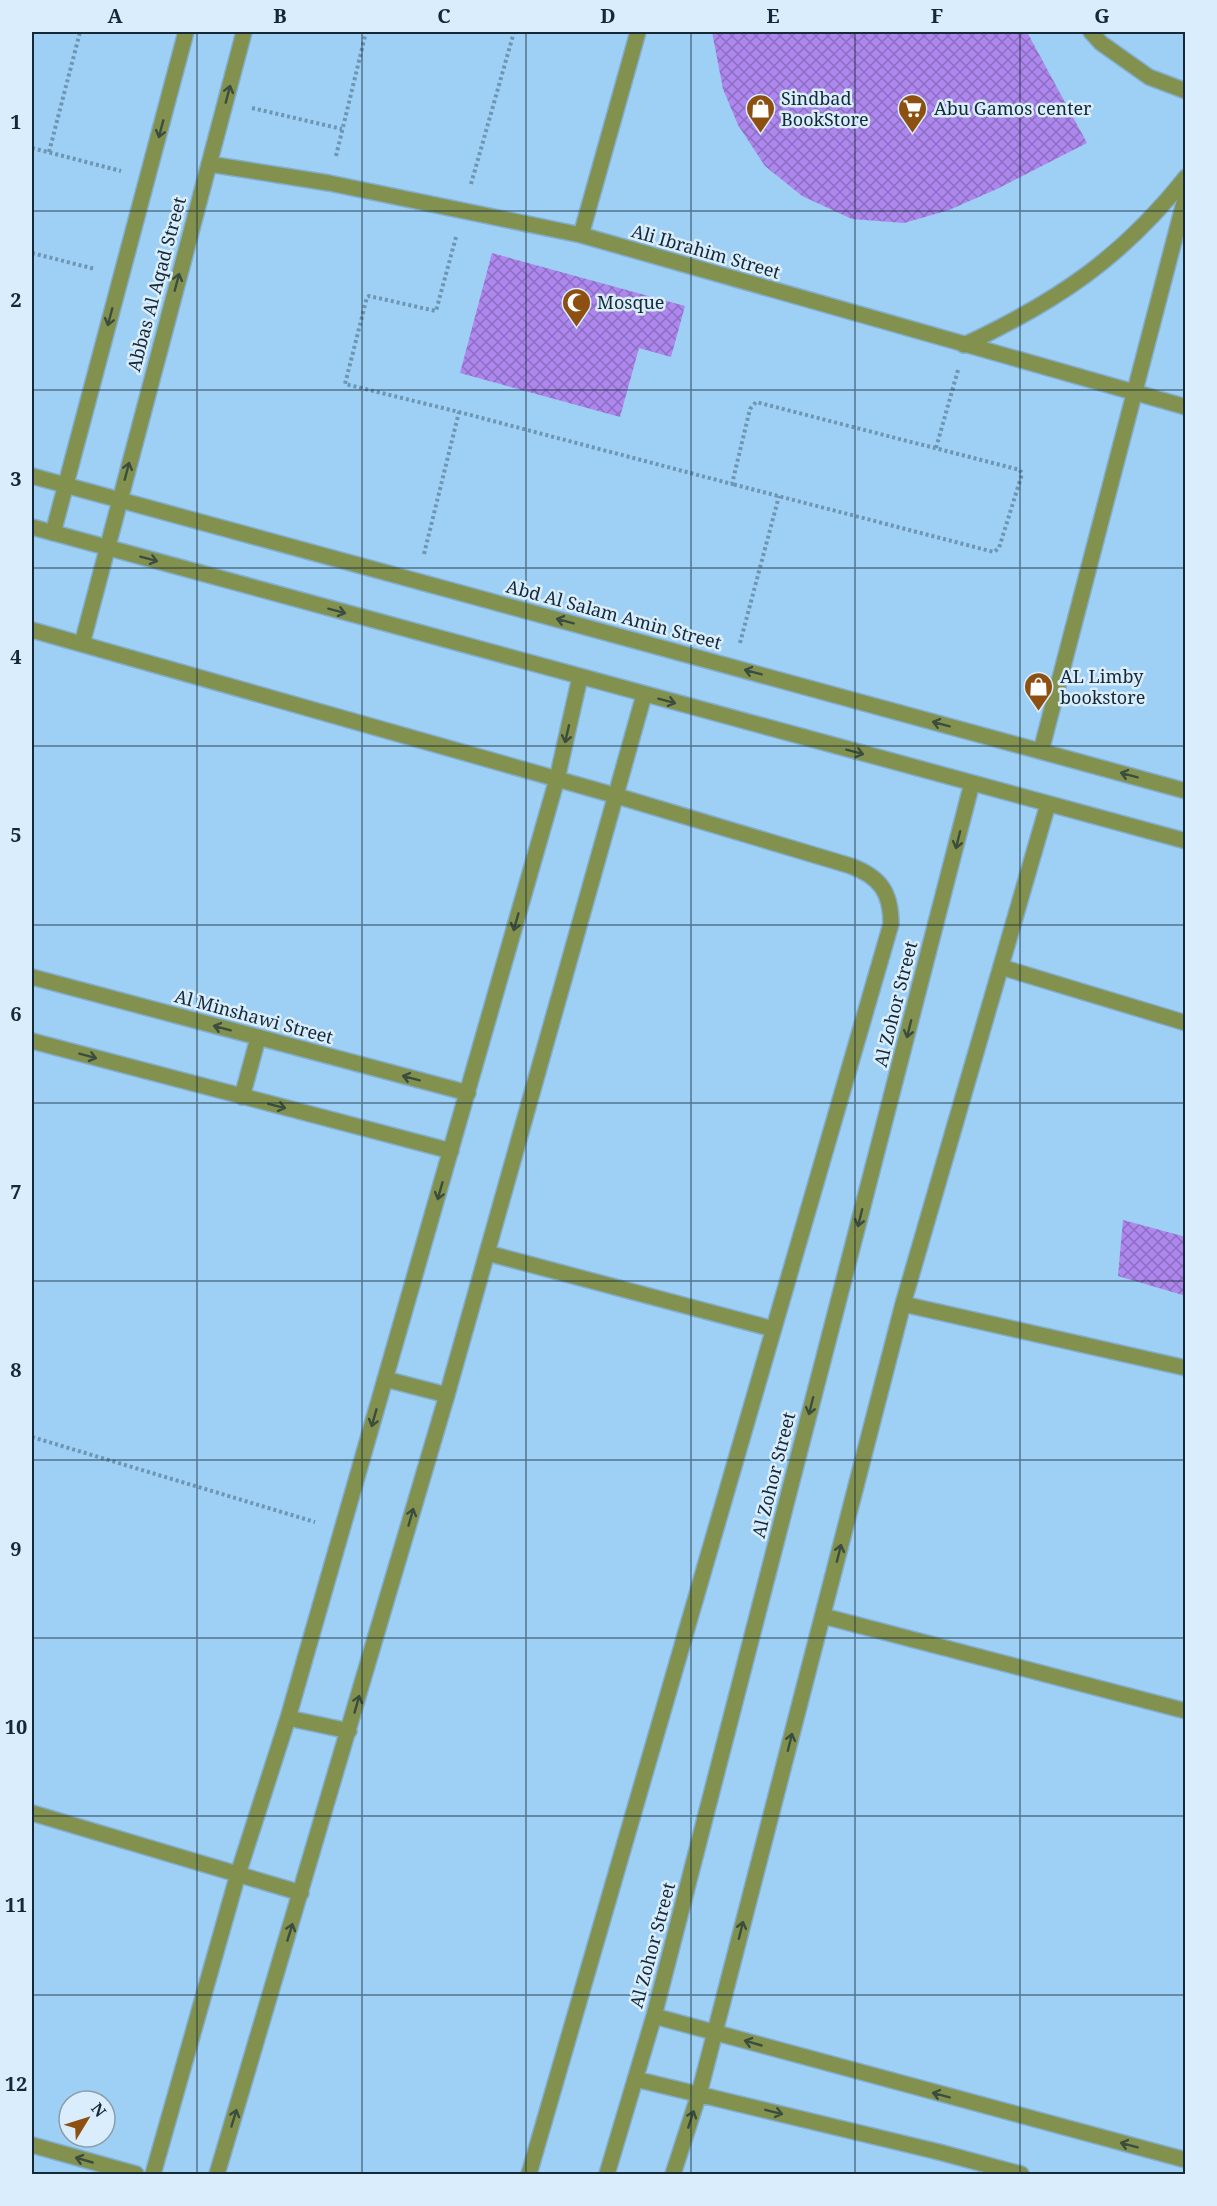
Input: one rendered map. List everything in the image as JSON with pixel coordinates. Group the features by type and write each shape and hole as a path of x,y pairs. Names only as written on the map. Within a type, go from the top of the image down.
{"street":[{"name":"Abbas Al Aqad Street","path":"53,533 186,32"},
{"name":"Abbas Al Aqad Street","path":"82,644 244,32"},
{"path":"581,236 638,32"},
{"path":"1091,32 1101,43 1149,77 1185,91"},
{"name":"Ali Ibrahim Street","path":"209,164 329,183 581,236 1185,407"},
{"path":"964,345 1040,307 1091,272 1139,231 1185,177"},
{"path":"1041,751 1132,392 1185,195"},
{"name":"Abd Al Salam Amin Street","path":"32,476 1185,791"},
{"path":"32,527 1185,842"},
{"path":"32,630 617,796 866,872 878,881 891,908 891,924 529,2175"},
{"path":"153,2175 237,1874 288,1718 468,1093 557,779 580,677"},
{"path":"217,2175 447,1395 644,695"},
{"name":"Al Zohor Street","path":"607,2175 654,2016 972,783"},
{"path":"673,2175 699,2094 903,1304 1048,804"},
{"path":"1001,967 1185,1023"},
{"name":"Al Minshawi Street","path":"32,977 468,1093"},
{"path":"242,1097 258,1038"},
{"path":"32,1041 451,1151"},
{"path":"487,1253 773,1329"},
{"path":"903,1304 1185,1368"},
{"path":"386,1380 447,1395"},
{"path":"823,1616 1185,1711"},
{"path":"288,1718 349,1731"},
{"path":"32,1813 301,1893"},
{"path":"654,2016 1185,2160"},
{"path":"635,2079 939,2152 1021,2175"},
{"path":"32,2145 136,2175"}],"path":[{"path":"49,152 80,32"},
{"path":"329,183 366,32"},
{"path":"514,32 436,311 367,297 344,382 349,386 459,412 732,484 991,551 997,550 1022,474 1020,470 756,402 750,409 732,484"},
{"path":"226,102 342,129"},
{"path":"32,148 147,178"},
{"path":"32,253 121,276"},
{"path":"936,448 964,345"},
{"path":"418,581 459,412"},
{"path":"734,666 780,496"},
{"path":"32,1437 342,1530"}],"building":[{"name":"Abu Gamos center","path":"712,32 1027,32 1087,143 997,189 949,210 904,223 852,219 802,196 765,166 738,125 723,89"},
{"name":"Mosque","path":"492,253 685,306 671,357 639,348 620,417 460,373"},
{"path":"1123,1220 1186,1237 1186,1296 1118,1276"}],"place":[{"name":"Sindbad BookStore","path":"760,134"},
{"name":"Abu Gamos center","path":"913,134"},
{"name":"Mosque","path":"576,328"},
{"name":"AL Limby bookstore","path":"1039,712"}]}
